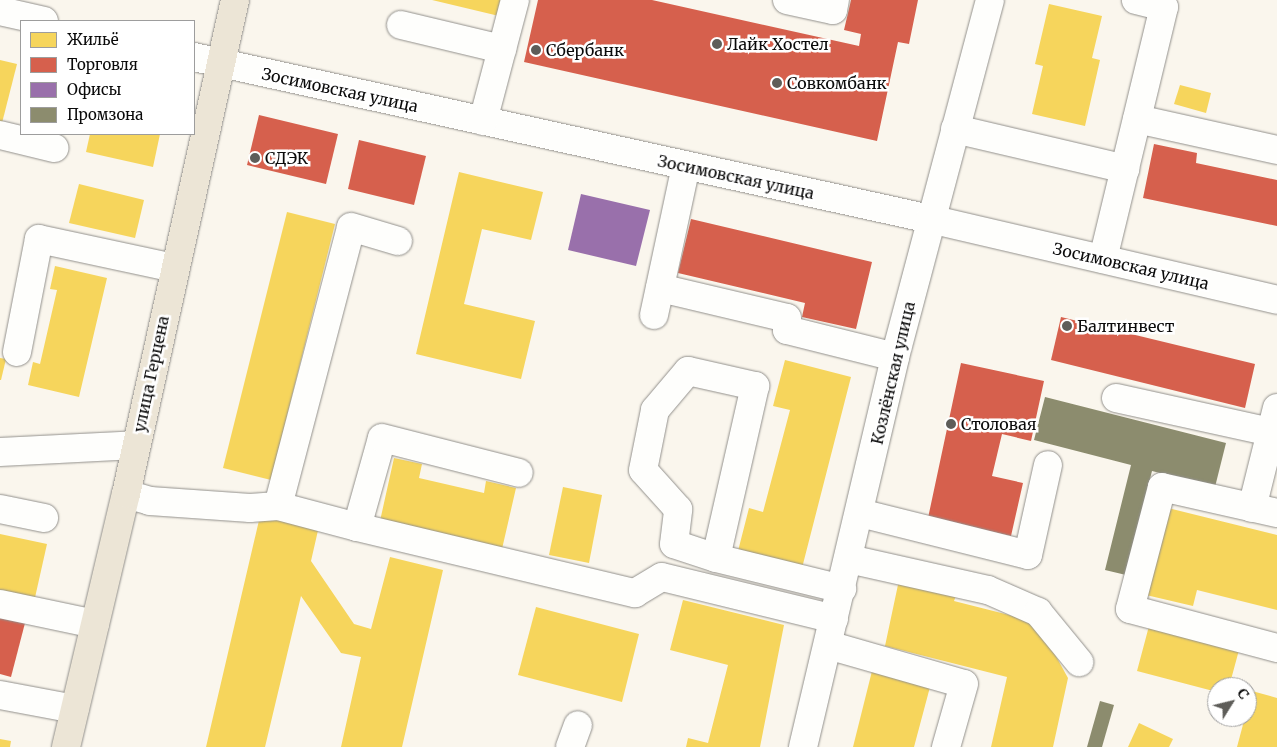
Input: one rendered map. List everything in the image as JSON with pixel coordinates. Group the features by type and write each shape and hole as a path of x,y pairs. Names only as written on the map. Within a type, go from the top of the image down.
{"main road":[{"name":"улица Герцена","path":"66,747 126,494 234,0"}],"street":[{"path":"483,121 514,0"},
{"path":"787,0 833,10 835,0"},
{"name":"Козлёнская улица","path":"803,747 860,513 895,357 930,219 990,0"},
{"path":"1103,259 1164,7 1136,0"},
{"path":"0,11 40,20"},
{"path":"401,25 502,49"},
{"name":"Зосимовская улица","path":"195,58 930,219 1277,300"},
{"path":"1137,119 1277,150"},
{"path":"955,129 1125,169"},
{"path":"0,135 54,148"},
{"path":"654,316 686,166"},
{"path":"278,506 351,227 398,241"},
{"path":"16,352 39,239 174,268"},
{"path":"660,288 787,318 787,330 895,357"},
{"path":"716,558 755,386 688,371 656,410 643,470 678,509 674,544 716,558 842,589"},
{"path":"1116,398 1274,420 1264,511 1162,487 1130,609 1277,648"},
{"path":"357,527 382,438 519,473"},
{"path":"0,452 136,445"},
{"path":"860,513 1028,555 1048,465"},
{"path":"126,494 150,500 250,508 278,506 357,527 635,593 662,577 834,619"},
{"path":"0,509 44,518"},
{"path":"849,559 988,590 1038,612 1079,662"},
{"path":"0,604 95,624"},
{"path":"828,645 964,684 946,747"},
{"path":"0,695 74,709"}],"building: Жильё":[{"path":"432,0 503,0 499,16"},
{"path":"1049,4 1102,16 1092,58 1100,60 1085,126 1032,114 1043,66 1035,64"},
{"path":"0,60 17,64 2,123 0,122"},
{"path":"1180,85 1211,93 1206,113 1174,104"},
{"path":"90,135 160,135 153,167 86,152"},
{"path":"459,172 543,192 531,240 482,229 464,304 535,321 521,379 416,354"},
{"path":"79,184 144,200 135,238 69,223"},
{"path":"287,212 335,224 271,480 223,468"},
{"path":"55,266 107,278 79,397 28,385 33,362 40,364 57,290 50,289"},
{"path":"0,358 6,359 1,380 0,380"},
{"path":"785,360 851,377 802,568 738,551 749,508 763,512 790,410 773,406"},
{"path":"394,458 422,464 419,478 484,493 486,481 516,488 502,549 380,521"},
{"path":"563,487 602,495 589,563 549,555"},
{"path":"1168,508 1277,535 1277,610 1197,590 1193,606 1146,595"},
{"path":"260,516 319,526 311,561 354,624 371,629 390,557 443,570 402,747 341,747 361,657 341,653 301,596 265,747 206,747"},
{"path":"0,534 47,544 34,602 0,595"},
{"path":"899,580 957,593 954,601 1037,622 1068,678 1053,747 991,747 1007,677 885,646"},
{"path":"683,600 784,625 760,747 686,747 688,738 708,743 728,665 670,650"},
{"path":"536,607 639,634 622,702 518,675"},
{"path":"1149,626 1239,650 1232,677 1207,677 1207,689 1137,671"},
{"path":"872,671 930,687 914,747 853,747"},
{"path":"1257,692 1277,698 1277,747 1237,747 1242,727 1257,727"},
{"path":"1139,723 1173,739 1169,747 1128,747"},
{"path":"0,739 11,741 10,747 0,747"}],"building: Торговля":[{"path":"538,0 652,0 859,46 861,34 844,30 851,0 918,0 909,44 898,42 877,141 524,62"},
{"path":"259,115 338,134 326,184 247,165"},
{"path":"359,140 426,156 414,205 348,189"},
{"path":"1154,144 1197,153 1196,163 1277,180 1277,226 1143,198"},
{"path":"691,219 872,262 856,329 802,317 805,303 678,273"},
{"path":"1061,317 1255,364 1245,408 1051,360"},
{"path":"961,363 1044,381 1031,441 1002,434 992,476 1023,483 1011,536 928,518"},
{"path":"0,616 25,623 11,677 0,674"}],"building: Офисы":[{"path":"581,194 650,210 636,266 568,250"}],"building: Промзона":[{"path":"1045,397 1226,443 1215,487 1152,471 1126,575 1105,570 1131,465 1034,440"},
{"path":"1100,701 1114,705 1102,747 1087,747"}],"place":[{"name":"Лайк Хостел","path":"717,44"},
{"name":"Сбербанк","path":"536,50"},
{"name":"Совкомбанк","path":"777,83"},
{"name":"СДЭК","path":"255,158"},
{"name":"Балтинвест","path":"1067,326"},
{"name":"Столовая","path":"951,424"}]}
